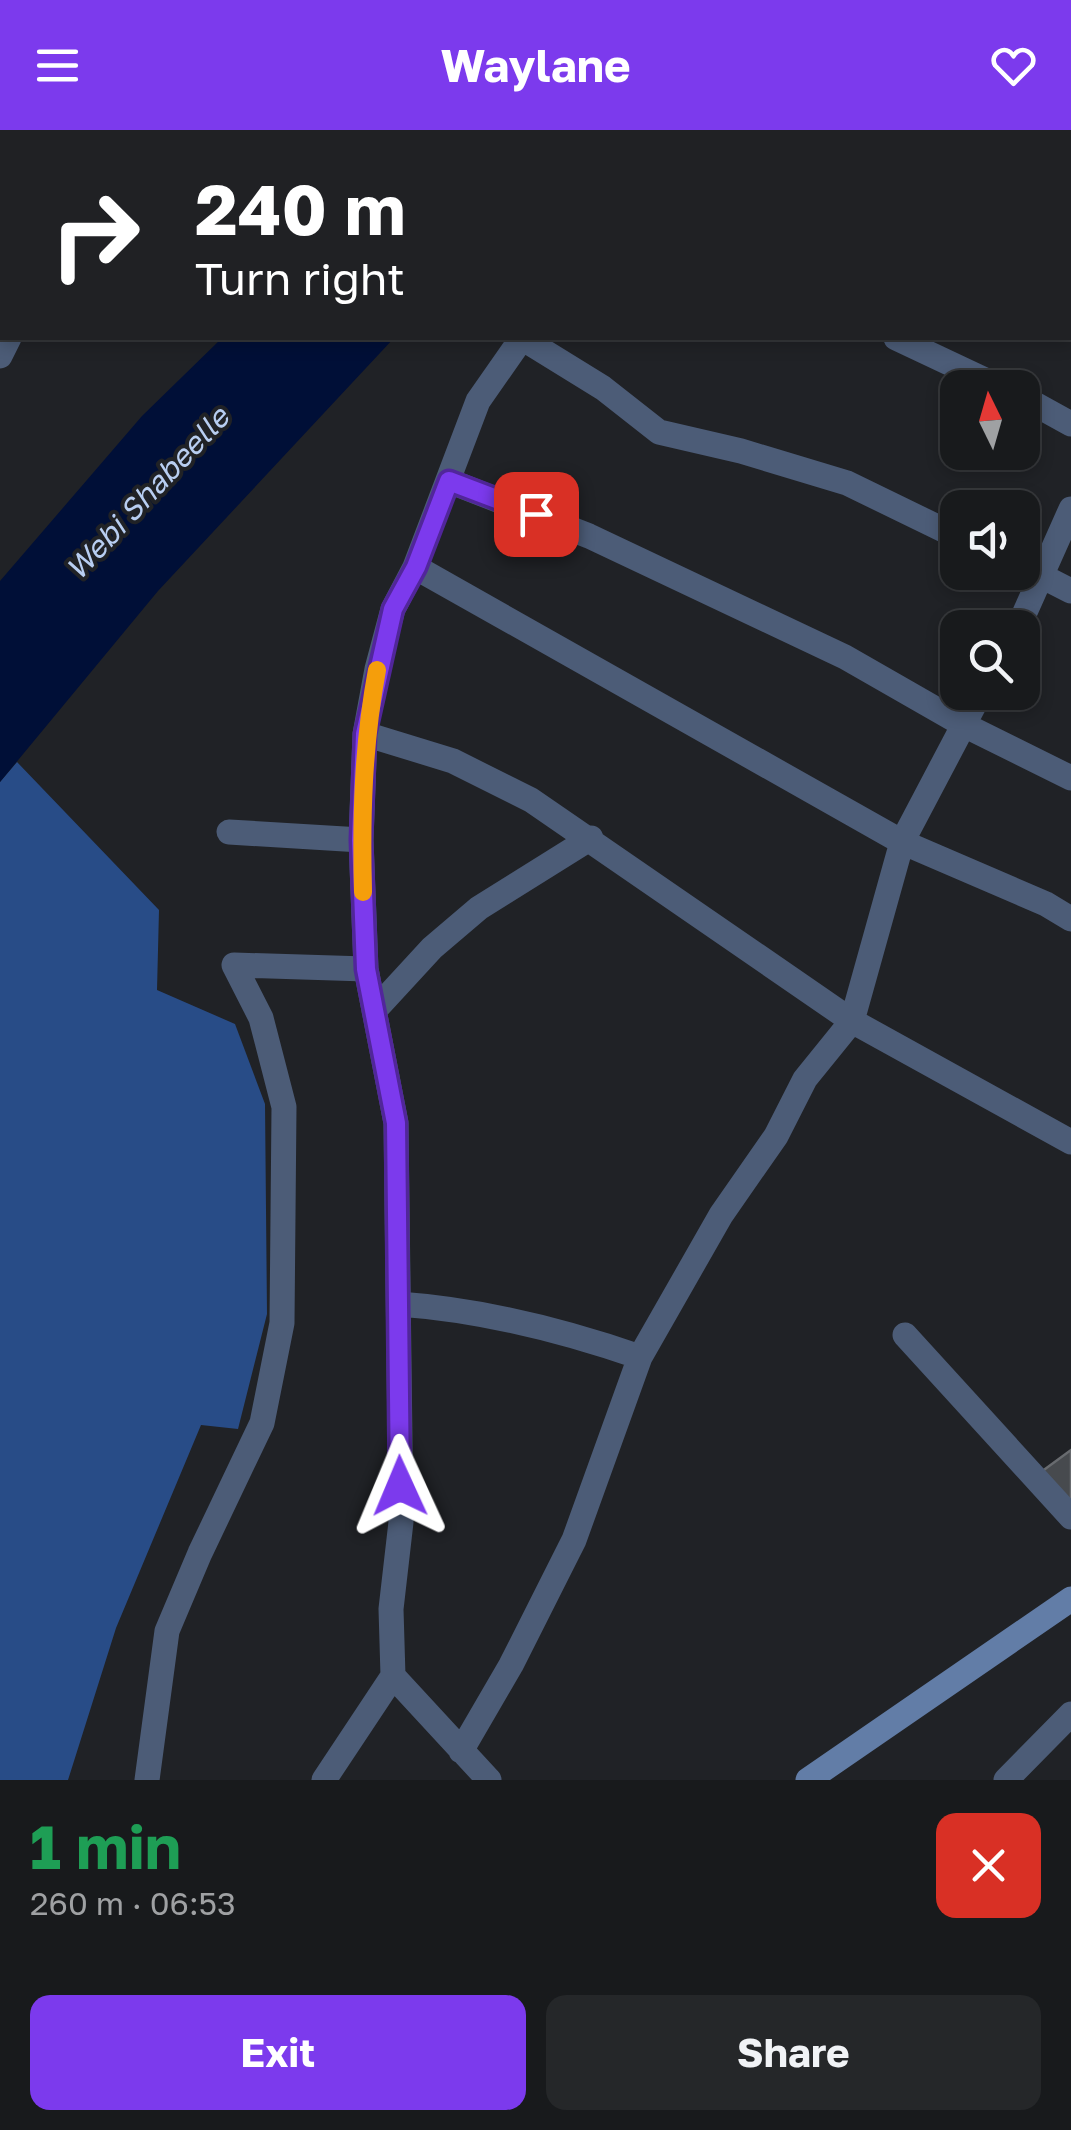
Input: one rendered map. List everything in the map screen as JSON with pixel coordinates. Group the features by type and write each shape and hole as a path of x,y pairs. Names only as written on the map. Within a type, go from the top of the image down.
{"main road":[{"path":"808,1780 1071,1599"}],"street":[{"path":"324,1780 393,1676 391,1609 401,1522 396,1123 366,969 361,840 365,734 393,609 416,567 478,401 521,340"},
{"path":"525,340 603,388 659,432 741,451 847,483 940,529"},
{"path":"900,340 964,370"},
{"path":"1040,407 1071,424"},
{"path":"449,481 589,536 811,641 962,724 1071,778"},
{"path":"1040,556 1071,509"},
{"path":"416,567 902,842 1046,904 1071,919"},
{"path":"1040,575 1071,591"},
{"path":"461,1751 512,1665 574,1540 640,1358 721,1215 776,1136 804,1079 852,1021 902,842 970,710"},
{"path":"365,734 453,761 531,800 852,1021 1071,1142"},
{"path":"229,832 361,840"},
{"path":"374,1011 432,948 479,908 590,838"},
{"path":"147,1780 167,1631 262,1423 282,1323 284,1106 261,1018 234,965 366,969"},
{"path":"399,1304 456,1308 563,1330 640,1358"},
{"path":"905,1335 1071,1517"},
{"path":"393,1676 488,1780"},
{"path":"1006,1780 1071,1714"}],"shaded area":[{"path":"17,762 159,910 157,990 235,1024 265,1104 267,1314 238,1429 201,1425 116,1628 68,1780 0,1780 0,782"}],"water":[{"name":"Webi Shabeelle","path":"220,340 392,340 158,591 0,782 0,581 142,416"}],"building":[{"path":"1071,1450 1071,1513 1041,1472"}],"slow traffic":[{"path":"363,892 365,734 377,670"}],"route":[{"path":"400,1486 396,1123 366,969 361,840 365,734 393,609 416,567 449,481 536,514"}]}
